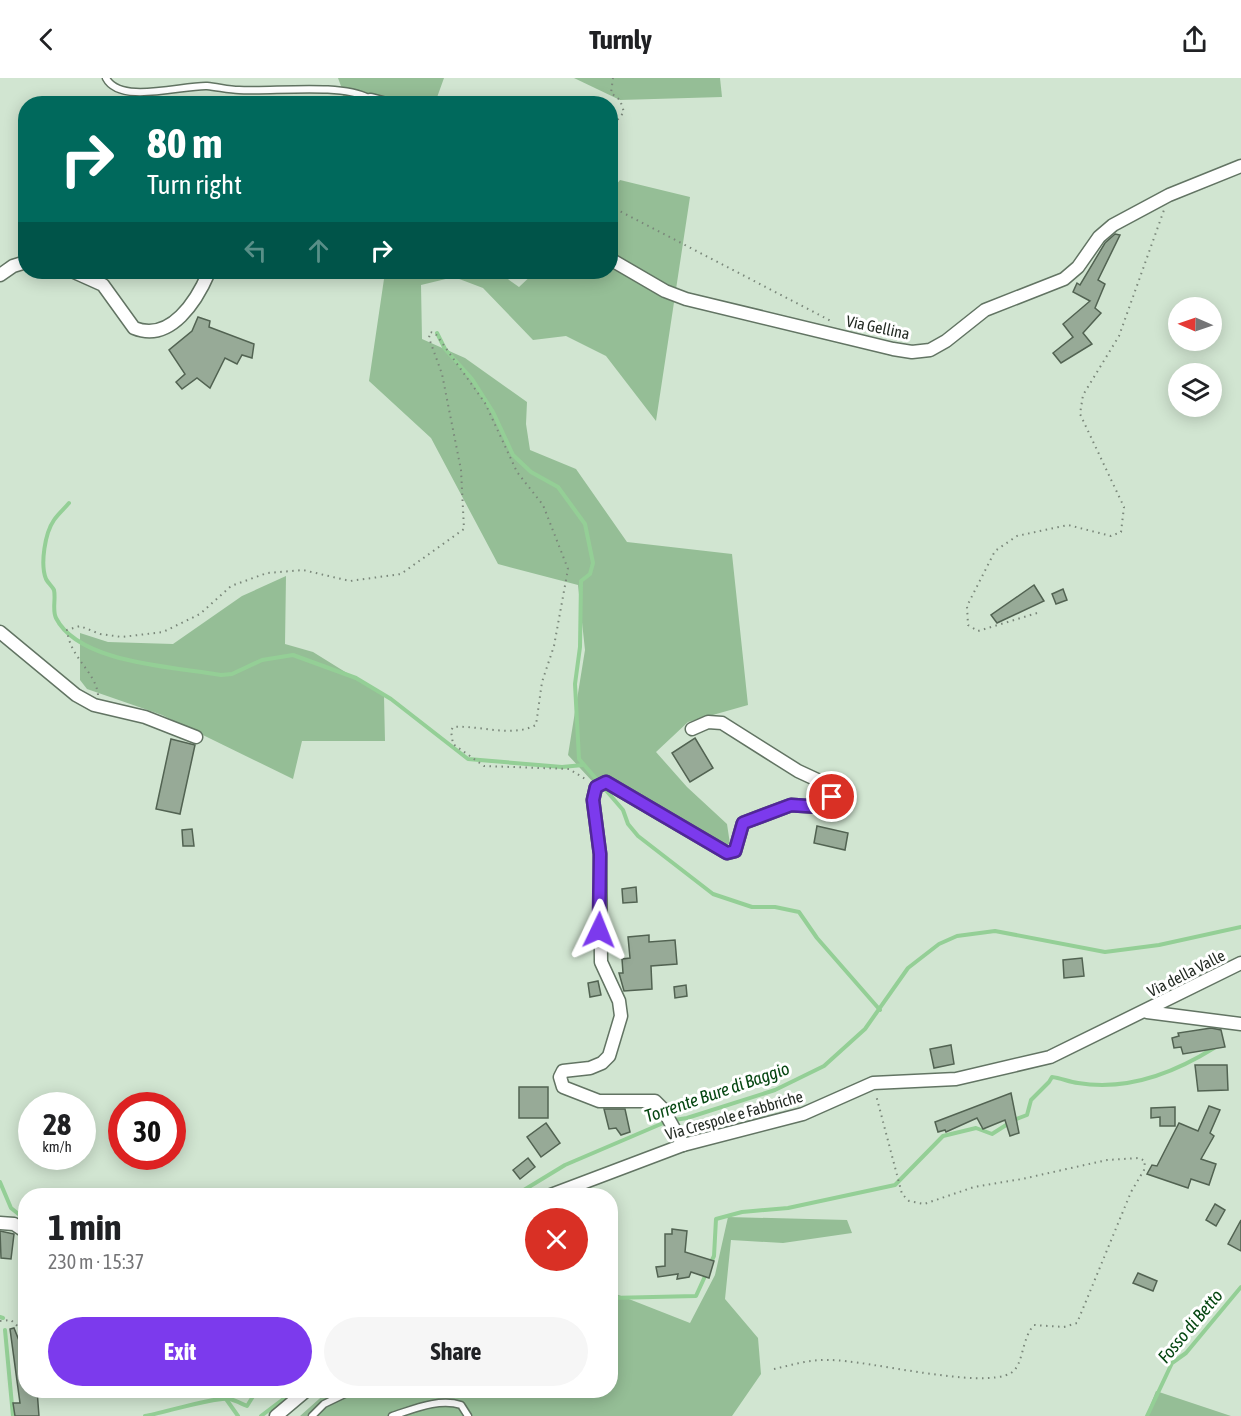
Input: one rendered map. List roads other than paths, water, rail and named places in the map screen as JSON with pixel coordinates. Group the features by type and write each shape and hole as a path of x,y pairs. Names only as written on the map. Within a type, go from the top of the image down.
{"street":[{"name":"Via Gellina","path":"618,264 665,291 686,299 893,349 912,352 930,350 946,341 985,310 1064,279 1077,267 1099,237 1113,225 1169,195 1241,166"},
{"path":"0,275 18,264"},
{"path":"90,279 103,285 134,328 152,331 165,327 192,305 205,279"},
{"path":"0,632 76,695 94,705 145,717 196,737"},
{"path":"681,1141 659,1103 649,1100 599,1101 586,1098 563,1087 560,1077 563,1071 590,1068 602,1063 609,1056 621,1016 619,1002 601,962 600,854 593,800 596,787 606,782 727,853 735,851 743,823 791,805 821,807 832,797 826,783 798,771 722,723 708,722 692,729"},
{"name":"Via della Valle","path":"1146,1011 1241,963"},
{"path":"1146,1011 1241,1024"},
{"name":"Via Crespole e Fabbriche","path":"568,1188 681,1141 796,1117 873,1083 956,1079 1050,1057 1146,1011"},
{"path":"0,1223 14,1224 18,1227"},
{"path":"276,1416 298,1398"}],"lane":[{"path":"106,78 110,84 122,91 138,92 207,86 238,90 337,90 364,96"},
{"path":"312,1416 324,1404 336,1398"},
{"path":"392,1416 427,1405 452,1402 461,1405 468,1416"},
{"path":"407,1416 427,1405"}],"waterway":[{"path":"437,333 445,349 472,379 493,412 513,455 531,472 558,487 585,524 593,563 590,574 581,581 580,647 575,684 579,759 623,810 628,824 638,836 713,894 752,907 775,907 799,912 817,938 880,1010"},
{"path":"69,503 54,520 48,533 44,549 44,573 54,590 56,618 68,633 85,645 131,661 221,675 232,674 262,660 293,655 356,678 391,699 468,759 562,767 583,765"},
{"name":"Torrente Bure di Baggio","path":"527,1188 565,1165 668,1121 687,1118 775,1090 824,1066 865,1029 908,968 939,944 957,936 995,931 1105,952 1159,945 1241,927"},
{"path":"710,1264 714,1256 716,1219 742,1212 788,1208 895,1185 943,1136 976,1128 992,1134 1014,1120 1027,1115 1031,1100 1052,1077 1096,1085 1132,1082 1183,1065 1214,1048"},
{"path":"0,1182 11,1208 18,1214"},
{"path":"618,1298 696,1296 706,1274"},
{"name":"Fosso di Betto","path":"1147,1416 1172,1363 1186,1353 1241,1287"},
{"path":"5,1330 13,1416"},
{"name":"Torrente Bure di Baggio","path":"145,1416 223,1399 247,1406 252,1398"},
{"path":"261,1416 285,1398"},
{"path":"226,1399 238,1416"}]}
